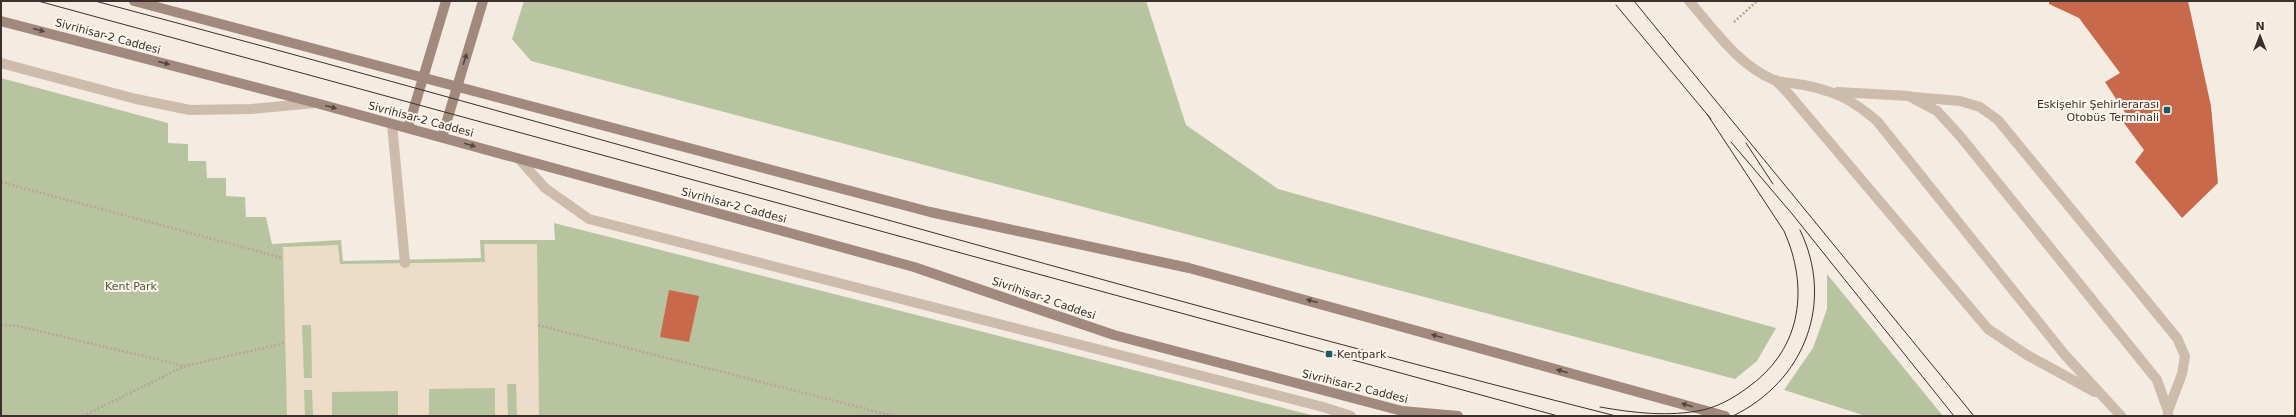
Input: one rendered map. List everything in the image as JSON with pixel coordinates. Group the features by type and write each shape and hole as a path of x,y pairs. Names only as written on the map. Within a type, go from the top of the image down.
{"main road":[{"path":"134,1 930,212 1189,268 1725,416"},
{"path":"408,128 446,1"},
{"path":"442,137 483,1"},
{"name":"Sivrihisar-2 Caddesi","path":"1,21 316,103 914,267 1114,335 1402,411 1458,416"}],"street":[{"path":"1689,1 1719,36 1750,67 1775,80 1835,92 1909,96 1960,102 1980,107 2003,126 2178,338 2185,356 2182,374 2168,413"},
{"path":"1,63 136,99 190,110 252,109 316,103"},
{"path":"1775,80 1787,92 1988,329 2026,355 2102,396"},
{"path":"1835,92 1858,105 1877,121 2065,355 2121,416"},
{"path":"1909,96 1937,111 1960,136 2157,380 2168,413"},
{"path":"392,124 405,263"},
{"path":"519,159 545,188 589,219 1323,407 1351,416"},
{"path":"1402,411 1419,416"}],"path":[{"path":"1719,36 1757,1"},
{"path":"1,182 283,258"},
{"path":"1,325 18,326 186,366"},
{"path":"538,325 894,416"},
{"path":"83,416 186,366 285,343"}],"green space":[{"path":"524,1 1146,1 1186,125 1278,189 1776,328 1757,361 1735,379 531,61 512,39"},
{"name":"Kent Park","path":"1,78 168,123 168,143 188,144 188,161 206,161 207,178 226,178 226,196 245,197 246,217 266,217 272,244 341,240 343,261 481,258 480,240 555,240 554,223 1315,416 1,416"},
{"path":"1827,274 1943,416 1866,416 1784,390 1813,348 1827,309"}],"shaded area":[{"path":"484,244 537,244 539,416 517,416 516,384 507,384 508,416 495,416 495,388 429,389 429,416 398,416 398,391 332,392 332,416 313,416 312,390 304,390 305,416 287,416 283,247 338,245 340,264 485,262","holes":["302,325 311,325 312,378 304,378"]}],"building":[{"name":"Eskişehir Şehirlerarası Otobüs Terminali","path":"2049,1 2188,1 2211,106 2218,183 2182,218 2135,162 2144,150 2121,119 2126,114 2105,82 2120,73 2079,18 2049,4"},
{"path":"669,290 699,296 689,342 660,337"}],"tram line":[{"path":"38,1 1558,416"},
{"path":"95,1 285,52 1235,316 1616,416"},
{"path":"1634,1 1974,416"},
{"path":"1616,5 1711,119"},
{"path":"1600,407 1664,414 1690,412 1716,406 1740,393 1768,370 1781,353 1790,334 1796,315 1798,294 1797,273 1792,252 1784,231 1707,114"},
{"path":"1731,142 1793,215 1954,416"},
{"path":"1746,143 1773,184"},
{"path":"1733,416 1758,401 1779,382 1795,361 1807,337 1813,311 1814,285 1810,257 1800,230"}],"place":[{"name":"Eskişehir Şehirlerarası Otobüs Terminali","path":"2167,110"},
{"name":"Kentpark","path":"1329,354"}]}
